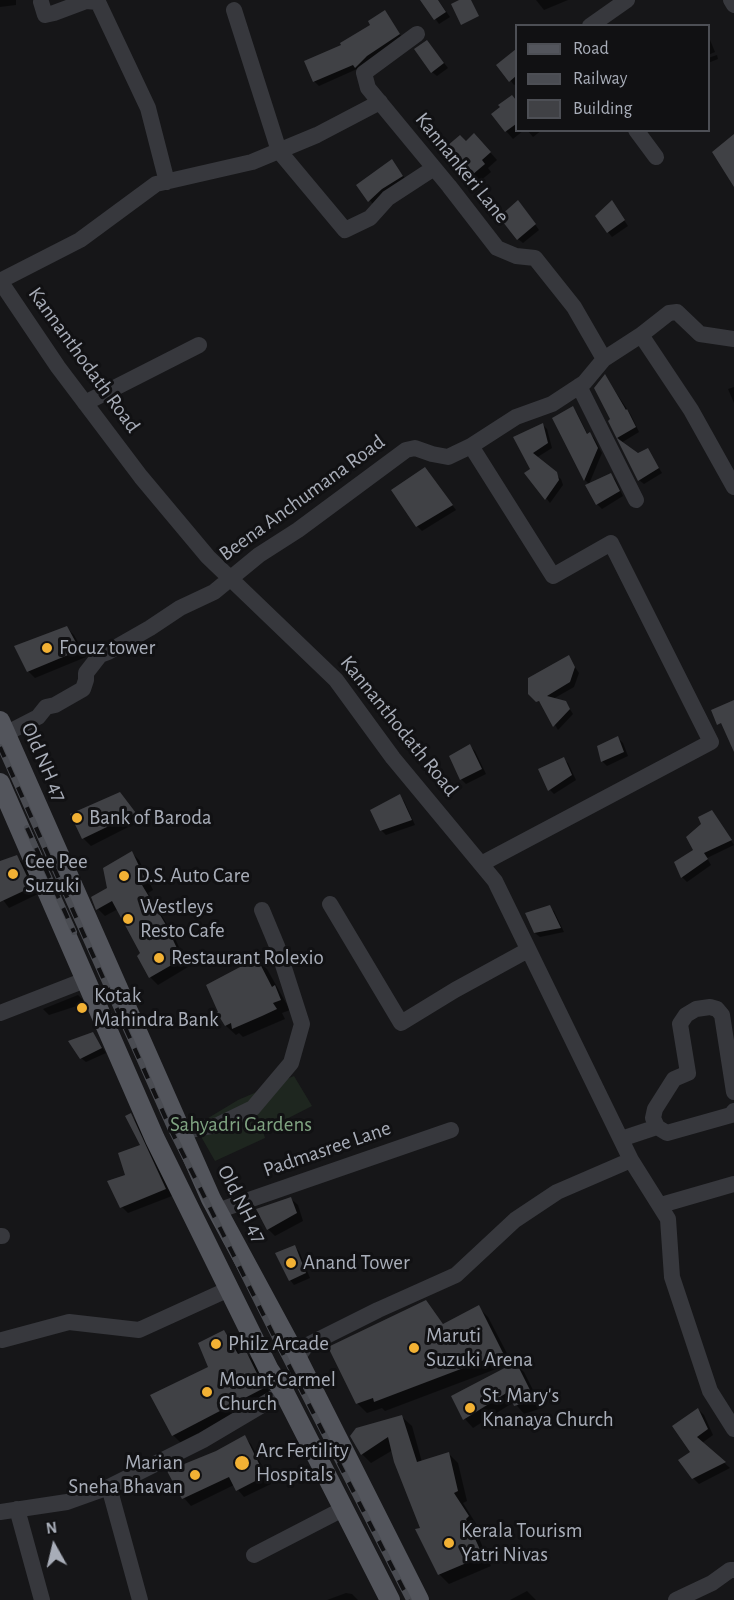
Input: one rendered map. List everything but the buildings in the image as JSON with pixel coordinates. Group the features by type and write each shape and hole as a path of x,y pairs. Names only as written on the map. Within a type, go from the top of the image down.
{"main road":[{"name":"Old NH 47","path":"3,728 214,1205 297,1358 419,1600"},
{"path":"0,783 155,1140 269,1370 284,1392 390,1600"},
{"path":"189,1208 214,1205"}],"street":[{"path":"593,24 627,0"},
{"path":"731,0 734,5"},
{"path":"41,2 45,15 86,2 98,2 148,108 167,182"},
{"path":"234,10 279,151 345,230 370,218 388,198 434,168"},
{"name":"Kannankeri Lane","path":"417,34 364,73 368,88 497,248 516,256 535,258 574,307 604,359"},
{"path":"0,281 80,240 156,184 252,162 317,135 380,102"},
{"path":"637,132 656,157"},
{"name":"Kannanthodath Road","path":"0,281 58,368 141,477 208,557 336,680 393,758 495,881 631,1160 668,1219 672,1277 710,1390 734,1429"},
{"name":"Beena Anchumana Road","path":"3,728 38,717 46,706 55,705 83,689 86,673 100,655 150,628 180,608 214,592 406,450 415,448 448,457 471,446 511,420 552,404 584,383 604,359 669,313 677,312 700,334 734,339"},
{"path":"641,335 690,410 734,487"},
{"path":"85,403 199,345"},
{"path":"579,386 636,500"},
{"path":"471,446 553,576 611,543 711,742 481,864"},
{"path":"330,904 401,1023 528,950"},
{"path":"180,1132 218,1125 253,1108 291,1063 302,1024 277,946 262,910"},
{"path":"0,1012 86,980"},
{"path":"734,1092 722,1016 717,1009 710,1006 686,1015 680,1024 688,1073 674,1079 655,1109 653,1118 657,1127 667,1133 731,1115 734,1111"},
{"path":"621,1139 657,1127"},
{"name":"Padmasree Lane","path":"214,1205 451,1130"},
{"path":"297,1358 306,1346 456,1275 515,1220 557,1192 631,1160"},
{"path":"661,1206 734,1184"},
{"path":"2,1340 69,1322 139,1330 229,1289"},
{"path":"0,1512 67,1502 109,1487 203,1440 284,1392"},
{"path":"109,1487 140,1600"},
{"path":"17,1509 42,1600"},
{"path":"254,1555 343,1509"},
{"path":"676,1600 712,1583 730,1570 734,1570"}],"green space":[{"name":"Sahyadri Gardens","path":"294,1076 312,1106 263,1131 265,1138 215,1161 195,1126 238,1100"}],"railway":[{"path":"0,747 171,1130 409,1600"},
{"path":"27,828 74,932"}],"place":[{"name":"Focuz tower","path":"47,648"},
{"name":"Bank of Baroda","path":"77,818"},
{"name":"Cee Pee Suzuki","path":"13,874"},
{"name":"D.S. Auto Care","path":"124,876"},
{"name":"Westleys Resto Cafe","path":"128,919"},
{"name":"Restaurant Rolexio","path":"159,958"},
{"name":"Kotak Mahindra Bank","path":"82,1008"},
{"name":"Anand Tower","path":"291,1263"},
{"name":"Philz Arcade","path":"216,1344"},
{"name":"Maruti Suzuki Arena","path":"414,1348"},
{"name":"Mount Carmel Church","path":"207,1392"},
{"name":"St. Mary's Knanaya Church","path":"470,1408"},
{"name":"Arc Fertility Hospitals","path":"242,1463"},
{"name":"Marian Sneha Bhavan","path":"195,1475"},
{"name":"Kerala Tourism Yatri Nivas","path":"449,1543"}]}
